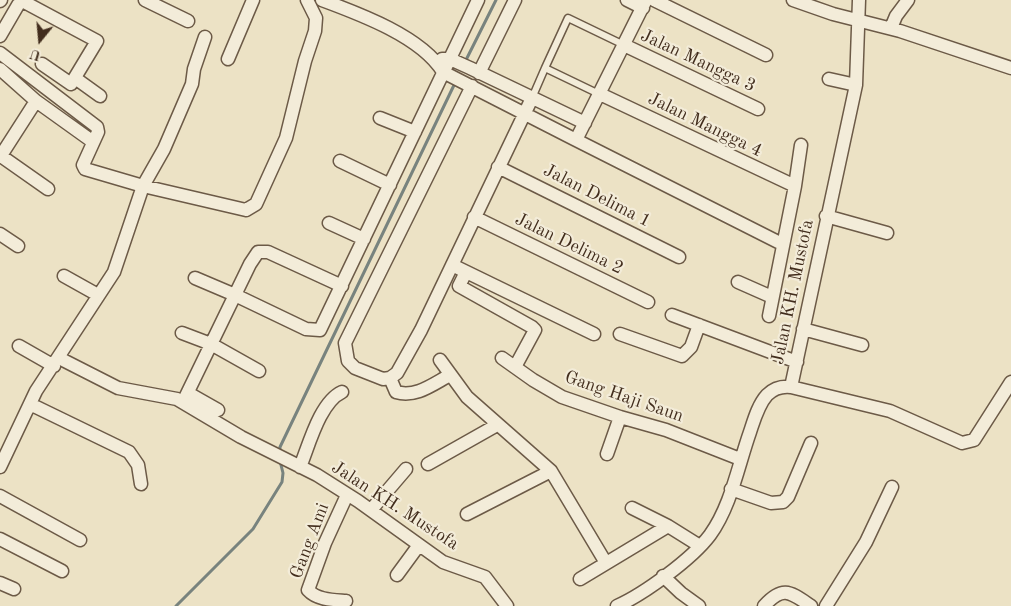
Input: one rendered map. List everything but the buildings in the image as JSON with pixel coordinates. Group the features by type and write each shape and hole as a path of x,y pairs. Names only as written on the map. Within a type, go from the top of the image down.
{"street":[{"path":"145,0 188,21"},
{"path":"228,59 254,0"},
{"path":"0,53 97,127 98,132 83,166 85,169 143,186 246,210 256,204 284,145 305,61 314,38 316,18 307,0"},
{"path":"322,0 387,27 435,59 446,74 525,112 576,140 782,244"},
{"path":"195,278 306,329 317,332 323,327 415,132 446,74 478,0"},
{"path":"475,70 515,0"},
{"path":"576,140 644,4 627,0"},
{"path":"654,0 766,55"},
{"path":"793,0 833,14 891,28 1011,68"},
{"name":"Jalan KH. Mustofa","path":"617,606 630,600 678,566 700,546 717,523 764,400 775,389 782,386 791,387 826,216 856,85 859,0"},
{"path":"891,28 896,16 908,0"},
{"path":"0,36 20,2 97,41 75,78 69,83 42,64"},
{"path":"0,468 30,404 114,272 143,186 175,125 192,84 194,69 205,36"},
{"name":"Jalan Mangga 3","path":"624,45 758,109"},
{"path":"435,59 452,60 585,124"},
{"path":"0,69 36,101 88,139"},
{"path":"75,78 100,96"},
{"path":"829,79 856,85"},
{"path":"468,84 345,343 348,361 355,368 383,379 390,378 397,373 421,330 532,98"},
{"path":"495,98 503,97 506,90 504,85"},
{"name":"Jalan Mangga 4","path":"600,94 795,186"},
{"path":"36,101 0,156 48,189"},
{"path":"380,118 415,132"},
{"path":"769,316 795,186 801,145"},
{"path":"340,161 390,185"},
{"name":"Jalan Delima 1","path":"498,167 679,257"},
{"path":"826,216 887,233"},
{"name":"Jalan Delima 2","path":"474,218 648,302"},
{"path":"328,223 364,239"},
{"path":"0,234 18,246"},
{"path":"185,398 255,254 262,251 342,286"},
{"path":"452,265 594,334"},
{"path":"466,272 459,286 535,330 515,367"},
{"path":"64,276 98,295"},
{"path":"738,282 772,297"},
{"path":"672,316 797,362"},
{"path":"620,334 682,356 686,354 691,346 699,326"},
{"path":"803,329 862,345"},
{"path":"182,333 211,344 259,371"},
{"path":"19,346 118,388 185,398 218,410"},
{"name":"Gang Haji Saun","path":"502,358 562,397 620,417 666,430 740,459"},
{"path":"440,360 467,397 551,471 606,563"},
{"path":"390,378 396,392 406,395 415,393 450,375"},
{"path":"791,387 890,411 953,440 968,443 974,440 1011,382"},
{"path":"300,467 326,406 333,396 342,392"},
{"name":"Jalan KH. Mustofa","path":"185,398 268,451 300,467 371,510 443,562 485,577 501,604"},
{"path":"30,404 129,452 138,465 140,484"},
{"path":"607,454 620,417"},
{"path":"428,464 497,425"},
{"path":"731,489 771,503 783,502 788,497 811,443"},
{"path":"371,510 406,469"},
{"path":"467,514 551,471"},
{"path":"826,606 866,542 892,487"},
{"name":"Gang Ami","path":"346,600 316,596 308,590 324,543 347,495"},
{"path":"0,496 80,540"},
{"path":"632,508 668,526 700,546"},
{"path":"580,579 668,526"},
{"path":"0,539 62,571"},
{"path":"397,576 419,544"},
{"path":"663,576 681,593 699,606"},
{"path":"0,583 14,589"},
{"path":"764,606 772,597 782,592 791,594 811,606"}],"lane":[{"path":"532,98 568,18 624,45"},
{"path":"546,68 600,94"}],"waterway":[{"path":"465,62 496,0"},
{"path":"280,453 280,447 456,81"},
{"path":"176,606 253,529 282,482 283,473 280,461"}]}
